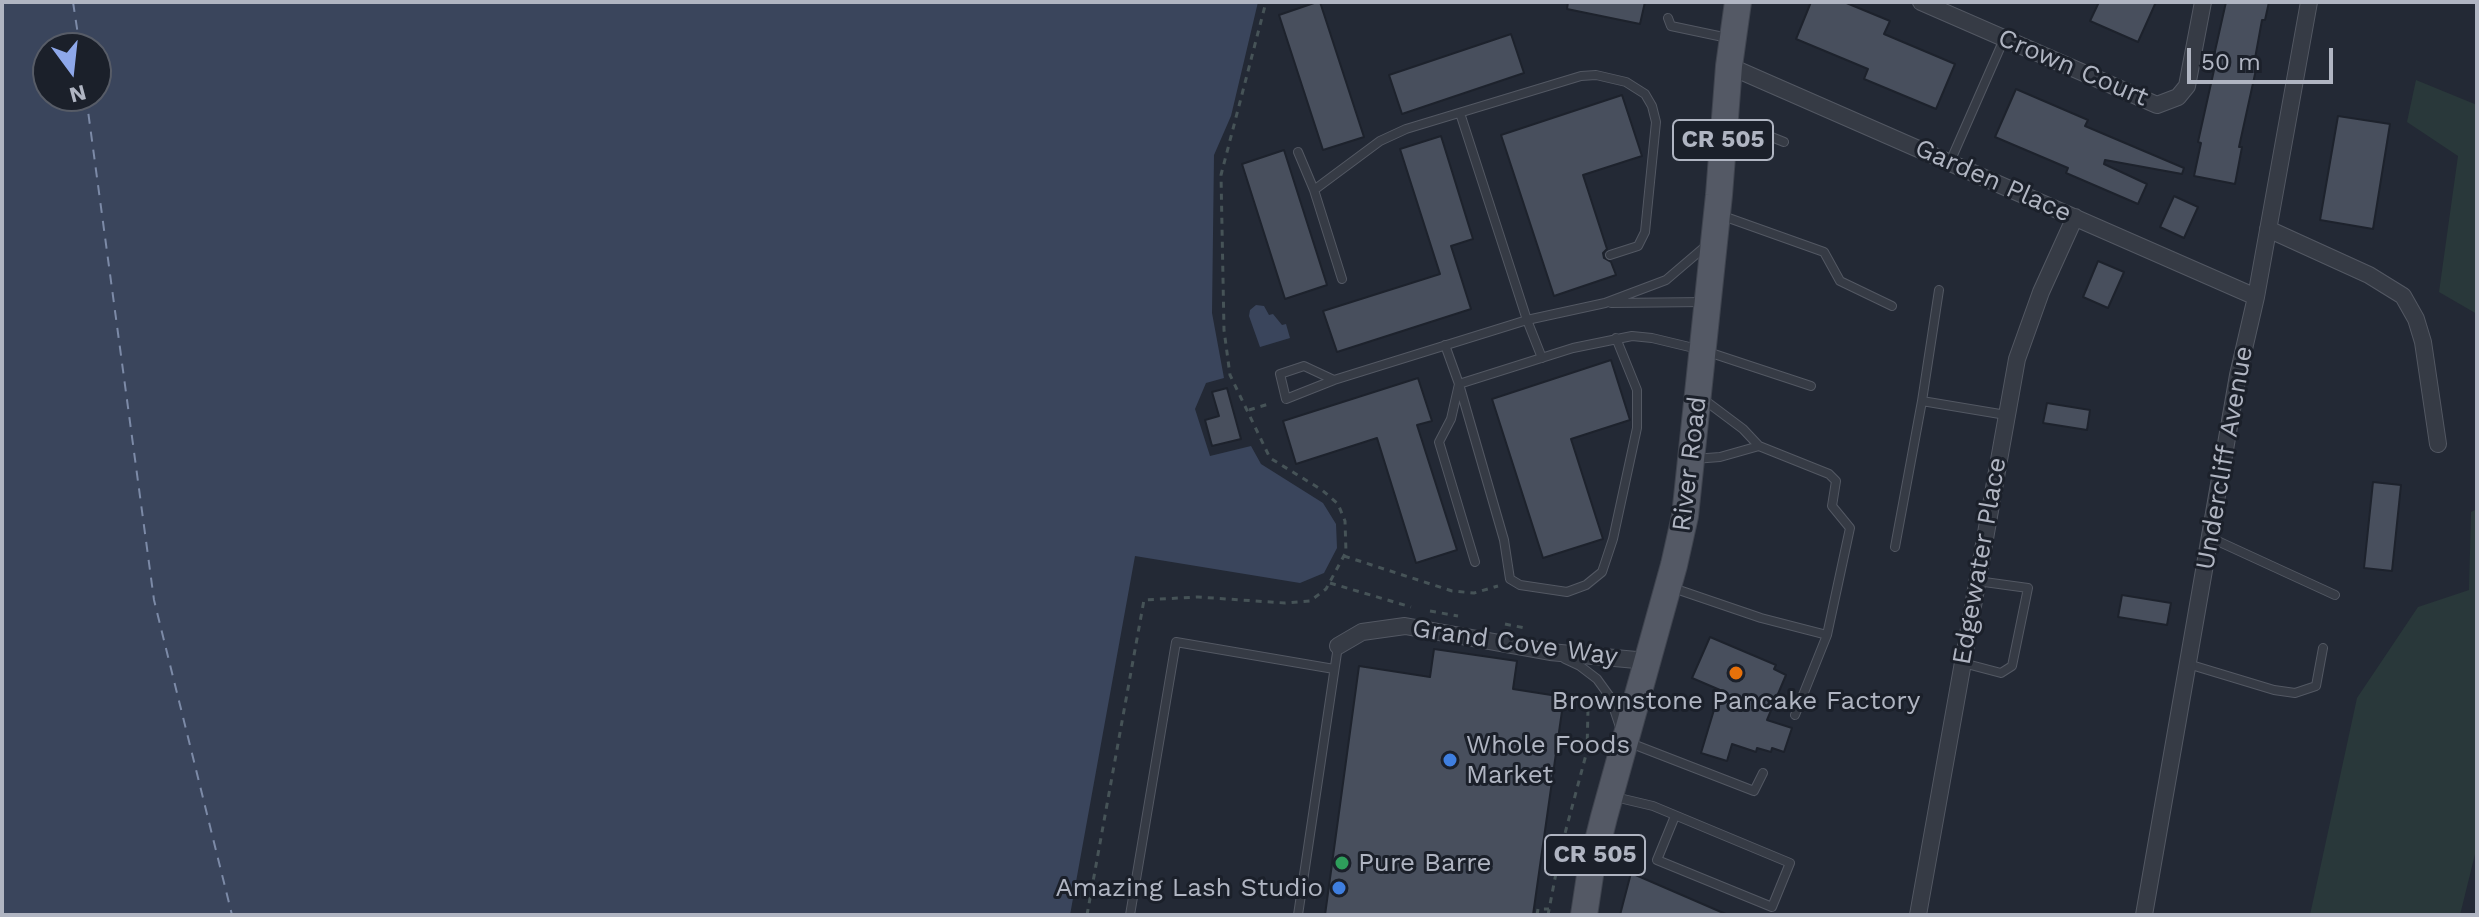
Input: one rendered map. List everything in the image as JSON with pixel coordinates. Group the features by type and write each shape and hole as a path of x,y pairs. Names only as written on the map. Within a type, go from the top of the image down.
{"main road":[{"name":"River Road","path":"1584,915 1591,869 1685,516 1738,2"}],"street":[{"name":"Crown Court","path":"1921,2 2157,105 2178,97 2187,86 2203,2"},
{"name":"Undercliff Avenue","path":"2144,915 2238,375 2256,297 2309,2"},
{"name":"Garden Place","path":"1729,66 2256,297"},
{"name":"Edgewater Place","path":"1918,915 2017,359 2041,292 2075,217"},
{"path":"2268,229 2369,275 2403,296 2416,319 2423,342 2438,444"},
{"name":"Grand Cove Way","path":"1338,646 1362,632 1405,626 1550,652 1647,661"}],"lane":[{"path":"1668,18 1671,26 1733,39"},
{"path":"1950,162 2004,39"},
{"path":"1314,190 1380,141 1406,129 1581,76 1610,77 1626,82 1645,94 1656,122 1645,232 1638,246 1610,255"},
{"path":"1460,113 1542,358"},
{"path":"1725,118 1784,142"},
{"path":"1298,152 1314,190 1342,279"},
{"path":"1334,380 1304,366 1280,374 1286,399 1334,380 1527,320 1605,303 1666,280 1715,226 1824,252 1840,281 1892,306"},
{"path":"1895,547 1939,290"},
{"path":"1605,303 1706,302"},
{"path":"1445,345 1504,540 1510,579 1520,585 1567,592 1586,585 1602,572 1613,539 1637,428 1637,390 1616,338"},
{"path":"1459,384 1616,338 1652,338 1702,350 1811,386"},
{"path":"1459,384 1451,419 1439,441 1475,562"},
{"path":"1699,395 1743,429 1759,446 1829,474 1836,481 1832,506 1850,528 1827,635 1795,715"},
{"path":"1922,401 2006,415"},
{"path":"1692,459 1720,457 1759,446"},
{"path":"2210,537 2335,595"},
{"path":"1962,663 2001,673 2012,666 2028,588 1976,581"},
{"path":"1668,586 1761,618 1827,635"},
{"path":"1130,915 1176,642 1334,669"},
{"path":"1298,915 1338,646"},
{"path":"2188,664 2274,690 2295,693 2316,686 2323,648"},
{"path":"1550,652 1580,666 1601,685 1610,697 1625,742 1754,791 1763,773"},
{"path":"1610,796 1653,806 1790,863 1772,907 1657,860 1675,816"}],"path":[{"path":"1087,915 1144,600 1198,597 1285,603 1310,601 1330,583 1344,556 1345,521 1338,504 1322,490 1270,458 1230,375 1224,330 1221,175 1266,2"},
{"path":"1249,410 1286,399"},
{"path":"1344,556 1452,591 1474,593 1510,579"},
{"path":"1330,583 1413,608"},
{"path":"1424,610 1465,617"},
{"path":"1500,624 1531,630"},
{"path":"1548,915 1560,852 1587,751 1588,709 1598,696 1601,685"},
{"path":"1537,915 1538,909 1549,909"}],"shaded area":[{"path":"2416,80 2477,105 2477,314 2439,292 2458,156 2407,122"},
{"path":"2477,509 2477,846 2460,915 2310,915 2357,698 2418,607 2469,590 2471,512"}],"water":[{"path":"2,2 1258,2 1231,116 1214,155 1212,313 1224,378 1206,383 1195,409 1210,456 1251,446 1261,464 1323,503 1336,524 1337,548 1324,573 1300,583 1135,556 1070,915 2,915"},
{"path":"1256,305 1264,306 1269,315 1273,314 1282,325 1286,324 1290,338 1260,347 1249,316"}],"building":[{"path":"1320,2 1364,137 1323,150 1279,15"},
{"path":"1568,2 1645,2 1640,24 1567,9"},
{"path":"1811,2 1844,2 1890,21 1884,34 1955,64 1936,109 1864,79 1868,69 1796,39"},
{"path":"2099,2 2156,2 2138,42 2090,21"},
{"path":"2226,2 2269,2 2265,20 2262,20 2235,184 2194,176"},
{"path":"1511,34 1524,73 1402,114 1389,75"},
{"path":"2016,89 2088,120 2085,126 2184,168 2182,174 2105,160 2104,164 2147,184 2138,204 2066,173 2068,168 1995,137"},
{"path":"1622,95 1642,156 1583,175 1607,249 1603,253 1604,258 1611,262 1616,275 1554,296 1501,135"},
{"path":"2338,116 2390,124 2373,229 2320,220"},
{"path":"1441,136 1473,239 1451,246 1471,309 1337,352 1323,311 1440,274 1400,149"},
{"path":"1284,150 1327,285 1285,299 1242,164"},
{"path":"2174,196 2198,207 2184,238 2160,227"},
{"path":"2098,261 2124,272 2108,308 2083,297"},
{"path":"1611,360 1630,420 1571,439 1603,539 1543,558 1492,399"},
{"path":"1418,378 1432,421 1417,425 1457,550 1416,563 1377,438 1296,464 1283,421"},
{"path":"1227,388 1241,439 1212,446 1205,420 1219,416 1212,392"},
{"path":"2047,403 2090,410 2087,430 2043,423"},
{"path":"2373,482 2401,485 2392,571 2364,568"},
{"path":"2122,595 2171,603 2167,625 2118,617"},
{"path":"1710,637 1776,665 1774,669 1786,675 1767,720 1792,728 1784,752 1757,748 1756,752 1732,744 1727,761 1701,753 1720,690 1692,678"},
{"name":"Whole Foods Market","path":"1434,649 1517,661 1513,689 1564,697 1533,915 1325,915 1359,666 1430,677"},
{"path":"1631,873 1728,915 1620,915"}],"ferry route":[{"path":"73,2 78,32"},
{"path":"88,112 154,600 232,915"}],"place":[{"name":"Brownstone Pancake Factory","path":"1736,673"},
{"name":"Whole Foods Market","path":"1450,760"},
{"name":"Pure Barre","path":"1342,863"},
{"name":"Amazing Lash Studio","path":"1339,888"}]}
